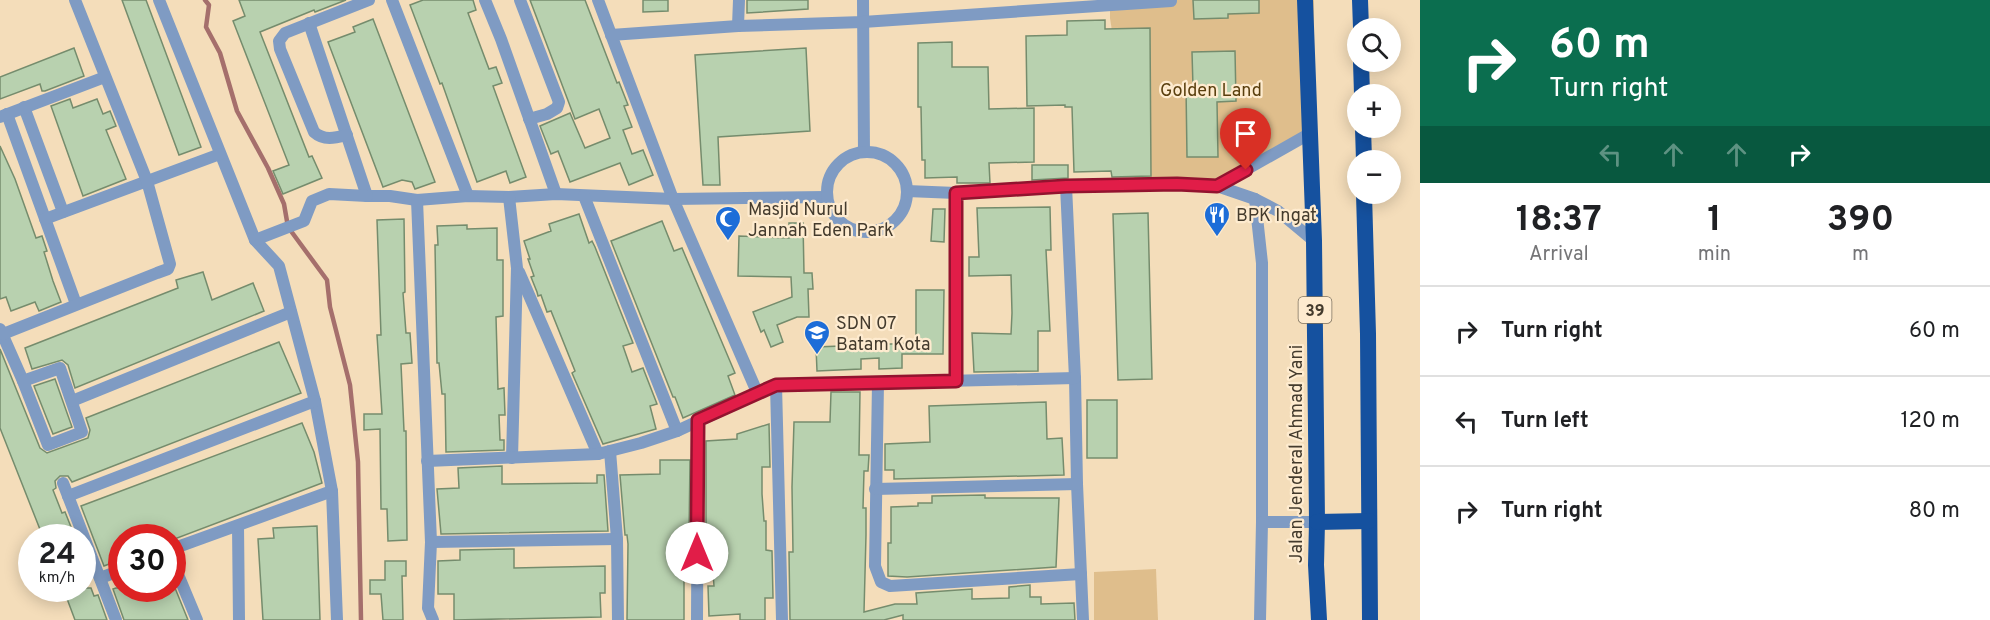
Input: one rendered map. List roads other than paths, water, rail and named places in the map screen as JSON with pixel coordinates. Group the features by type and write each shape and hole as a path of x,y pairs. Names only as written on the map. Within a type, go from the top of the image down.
{"highway":[{"name":"Jalan Jenderal Ahmad Yani","path":"1305,0 1314,242 1316,565 1319,620"},
{"path":"1360,0 1361,18"},
{"path":"1364,204 1368,334 1370,620"},
{"path":"1317,522 1369,521"}],"street":[{"path":"23,381 60,368 82,432 48,445 2,331 168,269 170,261 147,181 75,0"},
{"path":"159,0 220,154 259,239 279,266 315,401 332,491 337,620"},
{"path":"347,135 327,138 320,137 314,132 280,49 281,37 285,33 369,0"},
{"path":"392,0 468,196"},
{"path":"485,0 556,194"},
{"path":"520,0 559,102 557,108 529,119"},
{"path":"738,26 739,0"},
{"path":"863,0 864,152"},
{"path":"599,1 673,199 757,392"},
{"path":"611,35 738,26 863,22 1172,1"},
{"path":"309,23 367,196"},
{"path":"76,304 45,219 3,116 105,77"},
{"path":"24,107 63,212"},
{"path":"1217,186 1309,134"},
{"path":"864,152 877,153 894,162 905,178 907,190 905,204 899,216 889,226 876,232 863,233 849,229 838,221 830,210 826,197 826,184 831,172 840,162 851,155 864,152"},
{"path":"45,219 220,154"},
{"path":"907,190 956,193 1066,186 1177,184 1217,186 1255,199 1278,211 1314,242"},
{"path":"1066,186 1083,620"},
{"path":"956,193 956,381"},
{"path":"259,239 304,221 312,201 329,194 390,196 417,200 556,194 673,199 826,197"},
{"path":"584,196 677,430"},
{"path":"509,197 517,268 512,458"},
{"path":"1255,199 1262,263 1260,620"},
{"path":"417,200 431,542 428,608 433,620"},
{"path":"517,268 604,452 617,539 618,620"},
{"path":"72,400 291,312"},
{"path":"428,461 604,452 677,430 776,385 1075,378"},
{"path":"878,383 875,566 881,582 890,586 1081,574"},
{"path":"776,385 782,620"},
{"path":"68,496 315,401"},
{"path":"697,620 698,420"},
{"path":"63,483 116,620"},
{"path":"875,489 1077,484"},
{"path":"186,544 332,491"},
{"path":"1262,522 1317,522"},
{"path":"238,526 239,620"},
{"path":"431,542 617,539"},
{"path":"100,578 108,575"},
{"path":"186,594 197,620"}],"waterway":[{"path":"205,0 209,5 206,27 220,53 237,111 268,168 284,204 288,227 327,280 330,307 350,385 358,462 361,620"}],"place":[{"name":"BPK Ingat","path":"1217,238"},
{"name":"Masjid Nurul Jannah Eden Park","path":"728,242"},
{"name":"SDN 07 Batam Kota","path":"817,356"}],"park label":[{"name":"Golden Land","path":"1211,90"}]}
